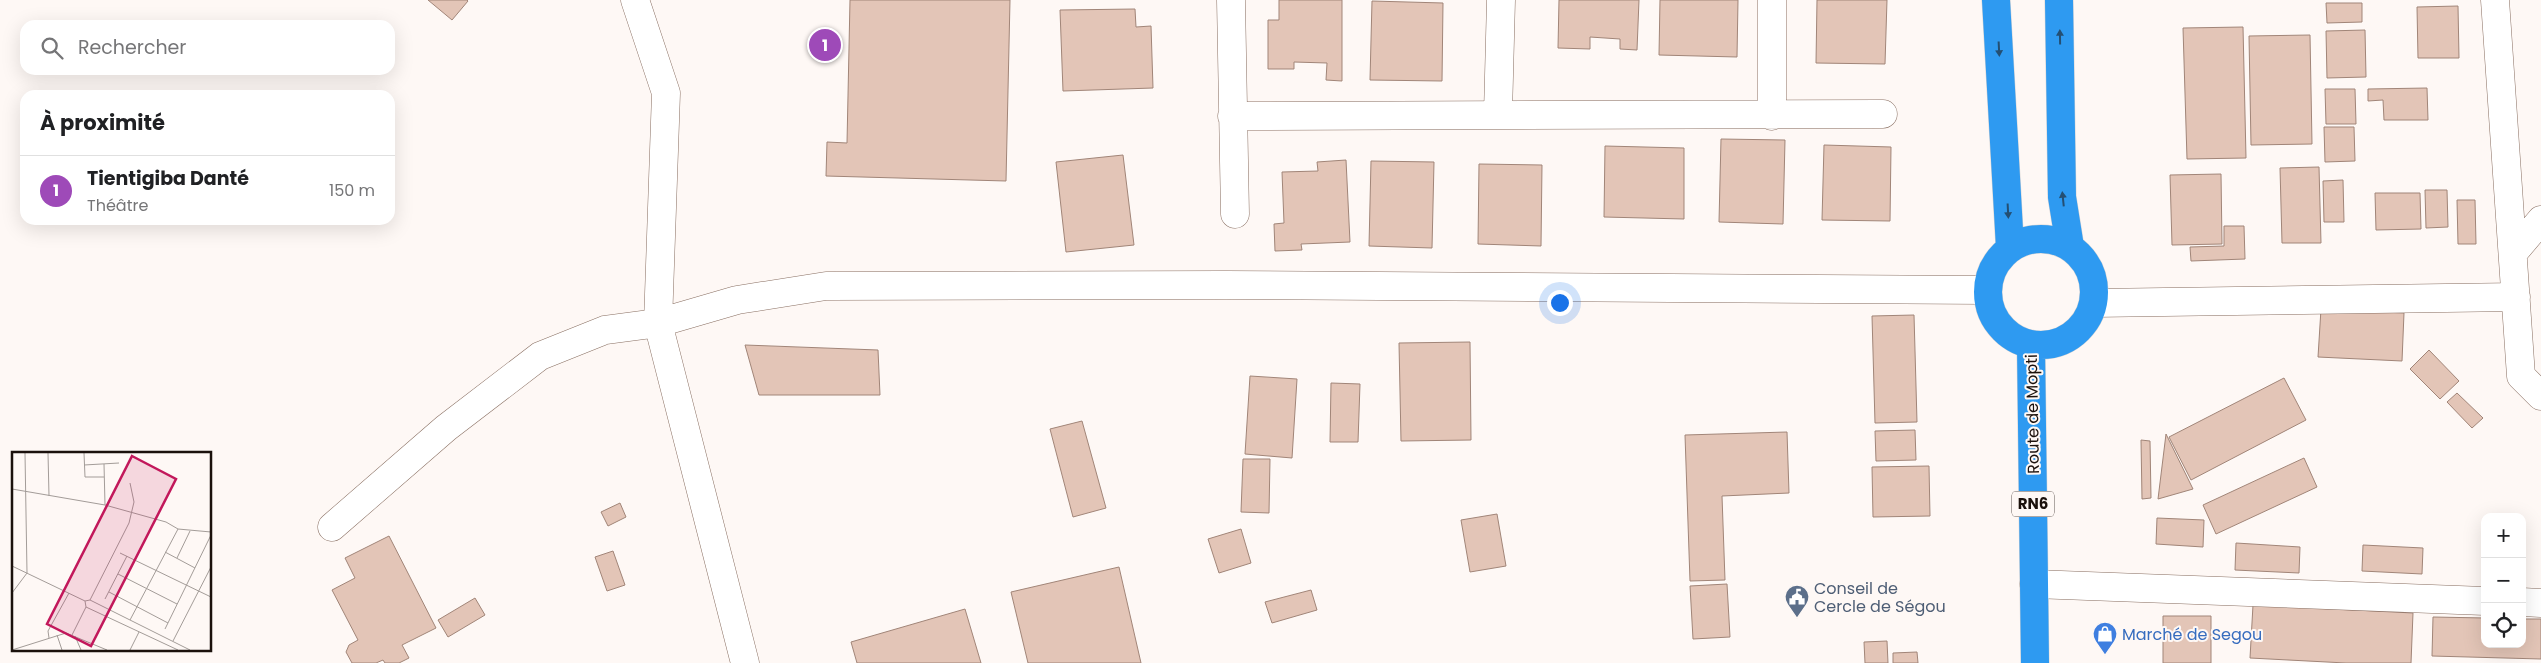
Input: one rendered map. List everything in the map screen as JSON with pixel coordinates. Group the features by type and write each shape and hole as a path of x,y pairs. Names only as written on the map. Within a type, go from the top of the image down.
{"highway":[{"path":"1996,0 2010,248"},
{"path":"2059,0 2062,197 2070,247"},
{"path":"2051,239 2070,247 2085,262 2094,282 2094,303 2086,322 2071,337 2052,345 2031,346 2013,339 1998,326 1990,309 1987,290 1990,274 1998,259 2010,248 2030,240 2051,239"},
{"name":"Route de Mopti","path":"2031,346 2035,663"}],"street":[{"path":"635,0 666,92 658,323 745,663"},
{"path":"1231,0 1235,214"},
{"path":"1498,114 1500,0"},
{"path":"1772,0 1772,116"},
{"path":"2495,0 2514,252 2521,376 2541,396"},
{"path":"1232,116 1498,114 1772,116 1882,114"},
{"path":"2514,252 2541,220"},
{"path":"332,527 446,428 540,356 605,330 658,323 737,300 826,286 1236,285 1987,290"},
{"path":"2094,303 2516,297"},
{"path":"2034,584 2481,601"},
{"path":"2526,602 2541,603"}],"building":[{"path":"428,0 467,0 468,1 452,20"},
{"path":"850,0 1010,0 1006,181 826,176 827,142 847,143"},
{"path":"1279,0 1342,0 1342,81 1326,80 1327,63 1294,62 1294,69 1268,69 1268,20 1279,20"},
{"path":"1559,0 1639,0 1637,50 1620,49 1620,39 1590,37 1590,49 1558,48"},
{"path":"1660,0 1738,0 1737,57 1659,55"},
{"path":"1817,0 1887,0 1885,64 1816,63"},
{"path":"1372,1 1443,3 1442,81 1370,80"},
{"path":"2326,3 2362,3 2362,22 2327,23"},
{"path":"2458,6 2459,58 2418,58 2417,7"},
{"path":"1135,9 1136,27 1151,26 1153,88 1063,91 1060,10"},
{"path":"2243,27 2246,158 2187,159 2183,28"},
{"path":"2365,30 2366,77 2327,78 2326,31"},
{"path":"2310,35 2312,144 2251,145 2249,36"},
{"path":"2427,88 2428,120 2384,120 2383,100 2368,101 2368,89"},
{"path":"2325,89 2355,89 2356,124 2326,124"},
{"path":"2324,127 2354,127 2355,161 2325,162"},
{"path":"1721,139 1785,140 1783,224 1719,222"},
{"path":"1824,145 1891,147 1890,221 1822,220"},
{"path":"1605,146 1684,148 1684,219 1604,217"},
{"path":"1123,155 1134,245 1066,252 1056,162"},
{"path":"1346,160 1350,242 1301,244 1302,250 1275,251 1274,224 1284,223 1282,172 1318,171 1317,162"},
{"path":"1371,161 1434,162 1432,248 1369,246"},
{"path":"1479,164 1542,165 1541,246 1478,244"},
{"path":"2319,167 2321,243 2282,243 2280,168"},
{"path":"2221,174 2222,244 2172,245 2170,175"},
{"path":"2343,180 2344,222 2324,222 2323,181"},
{"path":"2425,190 2447,190 2448,227 2426,228"},
{"path":"2375,193 2420,193 2421,229 2376,230"},
{"path":"2457,200 2475,200 2476,244 2458,244"},
{"path":"2224,226 2244,226 2245,259 2191,261 2190,247 2224,246"},
{"path":"2321,309 2404,313 2402,361 2318,357"},
{"path":"1914,315 1917,422 1875,423 1872,316"},
{"path":"1470,342 1471,440 1401,441 1399,343"},
{"path":"745,345 878,350 880,395 759,395"},
{"path":"2429,350 2459,381 2440,399 2410,369"},
{"path":"1250,376 1297,379 1292,458 1245,454"},
{"path":"2284,378 2306,420 2191,480 2169,437"},
{"path":"1331,383 1360,384 1358,442 1330,442"},
{"path":"2457,393 2483,418 2472,428 2447,402"},
{"path":"1082,421 1106,508 1073,517 1050,429"},
{"path":"1915,430 1916,460 1876,461 1875,431"},
{"path":"1787,432 1789,493 1722,496 1725,580 1690,581 1685,435"},
{"path":"2166,434 2193,489 2158,499"},
{"path":"2141,440 2150,441 2151,498 2142,499"},
{"path":"2304,458 2317,487 2216,534 2203,505"},
{"path":"1243,459 1270,459 1269,513 1241,512"},
{"path":"1929,466 1930,516 1873,517 1872,467"},
{"path":"620,503 626,517 608,526 601,512"},
{"path":"1497,514 1506,566 1470,572 1461,520"},
{"path":"2157,518 2204,520 2203,547 2156,544"},
{"path":"1241,529 1251,563 1219,573 1208,539"},
{"path":"389,536 436,628 402,645 409,658 399,663 385,663 383,660 376,663 352,663 346,652 349,645 358,640 332,590 355,578 345,558"},
{"path":"2236,543 2300,547 2299,573 2235,570"},
{"path":"2363,545 2423,548 2422,574 2362,571"},
{"path":"613,551 625,585 607,591 595,557"},
{"path":"1119,567 1141,663 1028,663 1011,592"},
{"path":"1727,584 1730,637 1693,639 1690,586"},
{"path":"1311,590 1317,610 1272,623 1265,602"},
{"path":"475,598 485,615 448,637 438,620"},
{"path":"2253,605 2413,613 2411,663 2346,663 2250,658"},
{"path":"965,609 981,663 857,663 851,642"},
{"path":"2163,616 2211,616 2211,663 2163,663"},
{"path":"2433,617 2481,618 2481,648 2526,648 2526,619 2541,619 2541,659 2432,656"},
{"path":"1887,641 1888,663 1865,663 1864,642"},
{"path":"1917,652 1918,663 1893,663 1893,653"}],"place":[{"name":"Tientigiba Danté","path":"825,45"},
{"name":"Conseil de Cercle de Ségou","path":"1797,618"},
{"name":"Marché de Segou","path":"2105,655"}]}
